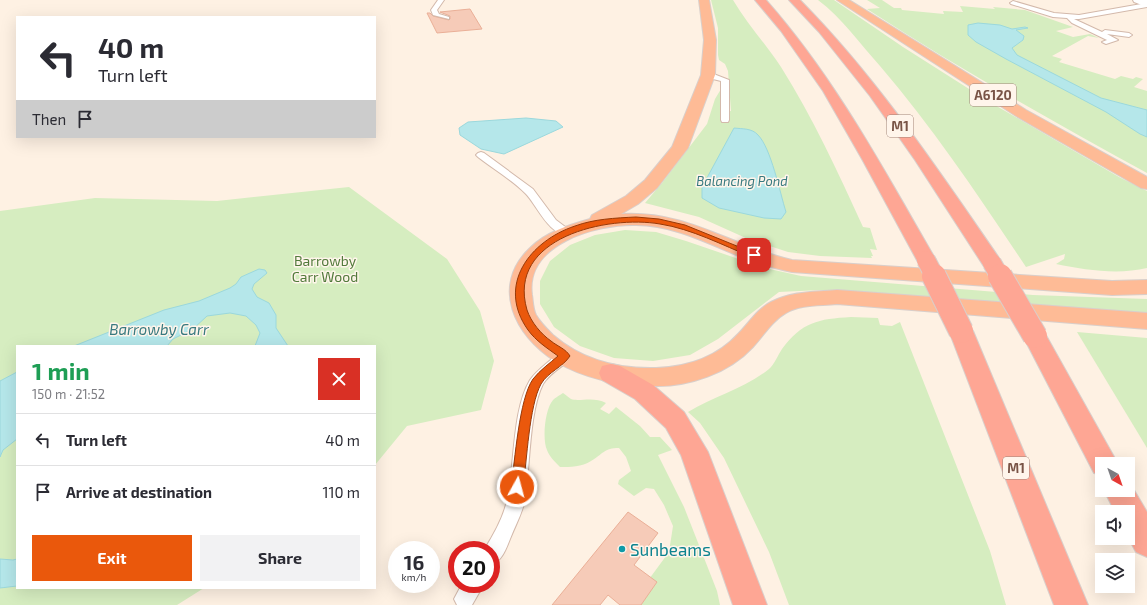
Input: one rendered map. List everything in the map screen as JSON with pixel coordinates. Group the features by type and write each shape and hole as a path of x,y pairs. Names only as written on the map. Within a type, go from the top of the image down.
{"highway":[{"path":"704,0 710,40 708,75 680,148 655,178 632,200 610,215 566,232 550,241 537,252 527,265 521,280 520,295 523,311 532,327 546,342 565,356 589,367 611,373 657,377 680,374 701,369 720,361 735,351 747,339 755,327 768,314 780,306 802,300 837,297 1147,321"},
{"name":"M1","path":"760,0 803,53 843,112 926,260 961,331 1071,605"},
{"name":"M1","path":"794,0 845,54 891,113 992,263 1035,336 1100,457"},
{"name":"A6120","path":"842,0 1021,113 1147,184"},
{"path":"589,224 612,220 636,219 659,221 683,226 766,260 792,266 1112,288 1147,287"},
{"path":"611,373 644,392 674,420 694,452 750,605"},
{"path":"1123,497 1147,542"}],"street":[{"path":"1138,0 1147,4"}],"lane":[{"path":"442,0 434,10 436,15 447,18"},
{"path":"1013,3 1053,15 1070,16 1086,16 1147,4"},
{"path":"1070,16 1071,20 1074,22 1114,40 1106,42"},
{"path":"1092,29 1129,35"},
{"path":"708,75 725,80 725,120"},
{"path":"481,155 529,191 552,222 566,232"},
{"path":"500,541 516,500 524,431 529,404 536,383 542,375 565,356"}],"green space":[{"path":"711,0 733,0 793,86 835,166 863,227 870,228 877,250 870,249 873,256 871,256 872,258 820,256 788,252 748,239 699,217 645,203 707,124 715,99 721,89 724,112 731,111 728,71 725,64 719,60 718,28"},
{"path":"818,0 834,0 903,47 988,101 1119,177 1147,191 1147,268 1125,271 1102,271 1056,264 1064,259 1065,254 1026,267 974,190 919,114 835,15"},
{"path":"867,0 882,0 894,8 901,8 902,10 944,14 943,11 963,12 960,6 1025,10 1073,27 1056,31 1073,37 1090,34 1099,38 1088,36 1052,56 1062,59 1059,62 1115,79 1121,76 1133,79 1136,77 1143,79 1134,87 1147,91 1147,173 1041,114 936,52 867,9 880,8"},
{"name":"Barrowby Carr Wood","path":"349,187 447,259 480,311 494,361 481,410 407,426 376,464 376,345 16,345 16,589 202,589 177,605 0,605 0,211 95,198 217,201"},
{"path":"625,230 656,232 765,268 801,276 1033,295 1147,299 1147,313 820,290 779,292 718,339 690,355 653,361 614,358 580,346 554,327 540,304 540,281 550,261 570,245 595,235"},
{"path":"851,317 878,318 880,325 892,326 900,322 990,551 1006,605 789,605 769,552 724,458 700,423 688,412 749,382 769,369 789,340 804,328 820,321"},
{"path":"1077,332 1147,338 1147,448"},
{"path":"563,393 574,400 592,399 606,403 600,409 609,414 616,407 640,426 650,437 660,437 672,450 658,455 684,507 717,591 720,605 630,605 669,552 673,526 664,505 654,489 646,488 634,496 618,484 619,480 631,471 626,457 619,448 607,450 587,463 576,466 560,467 552,459 545,445 546,417 550,404"}],"water":[{"path":"978,23 1000,25 1012,29 1028,28 1016,30 1024,36 1023,40 1012,48 1017,55 1101,98 1147,110 1147,137 1106,112 976,42 968,35 968,25"},
{"path":"526,118 556,121 563,127 504,154 481,149 460,135 459,128 468,122"},
{"name":"Balancing Pond","path":"734,128 753,131 763,141 775,171 786,212 781,219 764,218 719,208 702,198 702,187"},
{"name":"Barrowby Carr","path":"259,269 265,270 267,273 254,284 252,289 257,297 269,303 276,315 276,328 287,345 255,345 260,333 256,325 246,316 230,313 207,316 193,329 173,339 168,345 76,345 164,310 199,301 230,288 236,284 241,277"},
{"path":"16,373 16,440 3,450 0,457 0,381"},
{"path":"0,559 16,559 16,586 0,588"}],"building":[{"path":"470,9 482,29 437,33 427,13 449,20 450,16 440,12"},
{"name":"Sunbeams","path":"628,512 658,533 634,565 657,582 641,605 620,605 608,595 600,605 552,605"}],"place":[{"name":"Sunbeams","path":"622,549"}],"route":[{"path":"517,487 526,418 536,383 542,375 565,356 546,342 532,327 523,311 520,295 521,280 527,265 537,252 550,241 577,228 589,224 612,220 636,219 659,221 683,226 754,255"}]}
